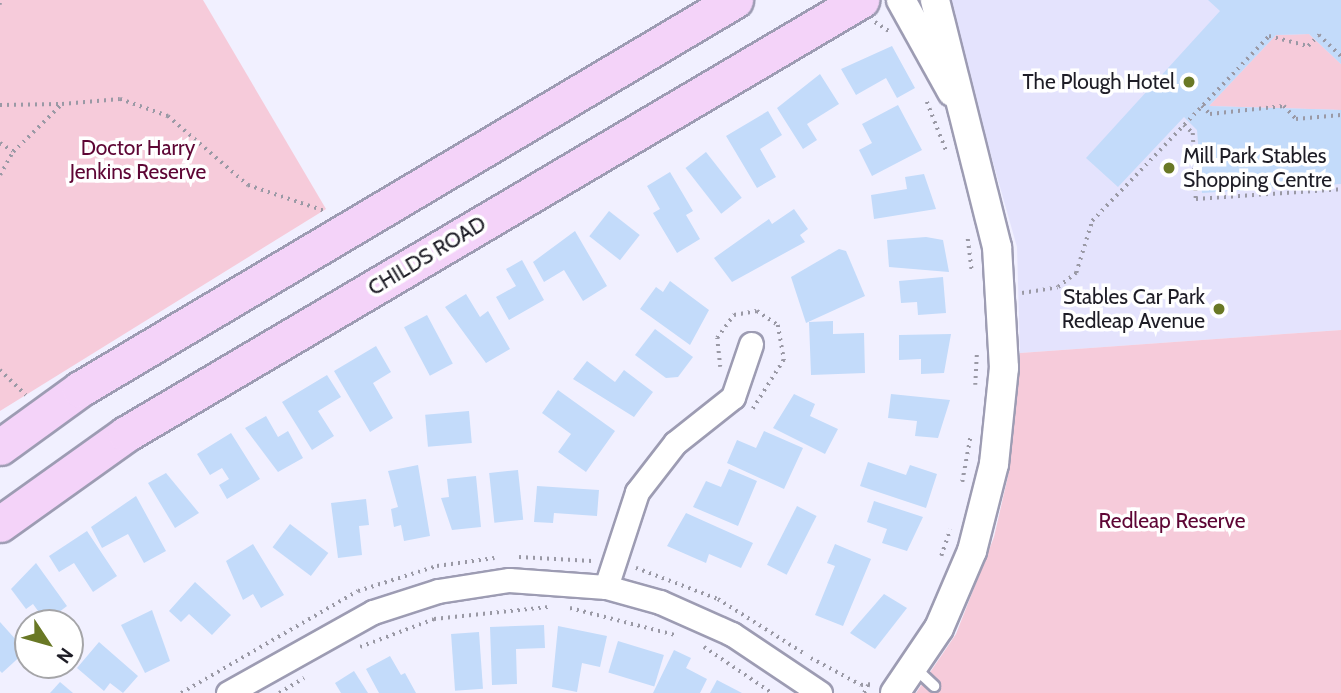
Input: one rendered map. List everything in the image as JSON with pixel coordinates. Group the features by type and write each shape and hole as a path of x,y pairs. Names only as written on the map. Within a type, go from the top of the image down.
{"main road":[{"path":"0,447 80,389 735,0"},
{"name":"CHILDS ROAD","path":"0,524 126,434 859,1"}],"street":[{"path":"901,0 967,123"},
{"path":"889,687 920,682 957,590 985,506 1000,415 1002,294 967,123 935,0"},
{"path":"606,587 637,492 675,443 733,397 748,368 751,344"},
{"path":"228,693 345,625 404,600 509,580 606,587 703,620 821,692"}],"path":[{"path":"859,1 895,36"},
{"path":"1002,294 1044,291 1076,273 1092,220 1269,36 1308,46 1319,35 1341,56"},
{"path":"923,91 950,163"},
{"path":"0,105 62,104 106,98 147,105 168,116 237,178 325,212"},
{"path":"0,174 13,152 62,104"},
{"path":"1202,106 1210,114 1284,106 1296,119 1341,116"},
{"path":"1184,125 1193,133 1196,199 1341,189"},
{"path":"0,143 13,152"},
{"path":"966,229 972,274"},
{"path":"718,377 718,338 734,315 757,311 778,325 784,360 744,417"},
{"path":"975,393 977,347"},
{"path":"0,370 21,387"},
{"path":"960,490 971,428"},
{"path":"937,568 952,521"},
{"path":"510,557 593,562 596,551"},
{"path":"639,556 636,569 718,598 812,659 868,685 889,687"},
{"path":"181,693 358,591 437,566 499,558"},
{"path":"348,653 434,619 521,606 615,616 687,640"},
{"path":"696,644 772,693"},
{"path":"279,693 315,671"},
{"path":"864,693 868,685"}],"shaded area":[{"name":"Mill Park Stables Shopping Centre","path":"947,0 1341,0 1341,330 1020,353 1017,247"}],"green space":[{"name":"Doctor Harry Jenkins Reserve","path":"0,0 203,0 326,209 0,411"},
{"path":"1309,34 1341,64 1341,110 1209,106 1276,35"},
{"name":"Redleap Reserve","path":"1341,330 1341,693 916,693 956,634 994,537 1008,476 1020,353"}],"building":[{"path":"1208,0 1341,0 1341,64 1309,34 1276,35 1209,106 1341,110 1341,184 1202,193 1197,130 1184,117 1118,187 1086,158 1220,11"},
{"path":"892,46 915,88 897,98 886,78 856,95 841,69"},
{"path":"820,74 839,104 807,124 817,140 803,149 777,108"},
{"path":"898,105 922,150 872,176 859,150 872,143 862,124"},
{"path":"768,111 782,135 760,149 776,177 757,188 726,136"},
{"path":"706,152 742,198 721,214 686,168"},
{"path":"670,172 693,211 686,215 700,239 677,253 653,213 660,209 647,186"},
{"path":"924,174 936,209 874,219 871,195 907,189 905,177"},
{"path":"794,209 808,229 800,235 805,242 732,282 714,258 769,219 772,224"},
{"path":"609,211 640,235 620,260 589,236"},
{"path":"575,231 607,286 583,301 564,270 544,282 533,262"},
{"path":"926,237 943,240 949,272 889,267 887,240"},
{"path":"839,249 846,251 865,296 806,323 791,277"},
{"path":"522,260 544,300 509,320 496,297 516,286 506,269"},
{"path":"943,277 946,313 918,315 917,302 901,303 899,281"},
{"path":"670,281 709,310 690,345 640,309 656,287 663,292"},
{"path":"466,294 480,317 488,311 510,349 486,363 445,307"},
{"path":"427,315 453,364 430,376 404,327"},
{"path":"833,321 833,334 864,333 865,373 811,375 809,322"},
{"path":"655,329 693,357 678,377 666,378 635,355"},
{"path":"951,334 944,373 921,374 921,359 899,360 899,335"},
{"path":"376,346 391,372 373,383 393,418 370,432 334,371"},
{"path":"587,361 615,382 624,370 653,392 634,417 573,379"},
{"path":"327,375 341,397 318,411 334,436 312,450 282,402"},
{"path":"558,390 615,431 586,472 558,452 571,434 542,413"},
{"path":"794,394 815,404 810,416 838,429 825,454 773,428"},
{"path":"891,394 950,400 938,438 915,436 917,421 888,418"},
{"path":"469,411 472,443 428,447 425,415"},
{"path":"266,416 278,437 288,431 303,458 278,472 245,428"},
{"path":"764,431 803,448 784,489 727,463 737,440 756,448"},
{"path":"231,433 260,479 227,499 219,485 229,479 222,468 210,475 197,454"},
{"path":"868,462 906,475 910,465 937,474 926,508 860,486"},
{"path":"418,465 430,536 404,541 401,525 394,527 391,509 398,507 388,471"},
{"path":"729,469 757,481 738,526 693,507 706,481 721,487"},
{"path":"518,470 523,520 494,523 489,473"},
{"path":"166,473 199,513 175,528 148,483"},
{"path":"476,476 481,527 452,530 441,498 449,497 447,479"},
{"path":"537,486 599,490 597,516 554,513 553,523 534,522"},
{"path":"136,496 166,551 144,563 128,534 102,548 91,527"},
{"path":"366,499 369,525 359,526 362,555 338,558 331,503"},
{"path":"874,501 923,517 907,551 882,543 887,529 867,522"},
{"path":"797,506 817,516 787,575 767,565"},
{"path":"686,513 753,543 741,568 709,554 706,563 667,546"},
{"path":"290,524 328,553 311,576 273,547"},
{"path":"87,531 117,576 93,592 74,563 59,572 49,556"},
{"path":"253,544 284,595 261,608 253,594 243,600 226,561"},
{"path":"835,544 871,559 843,626 815,615 835,566 827,563"},
{"path":"36,563 67,606 63,609 37,609 33,604 26,609 11,589"},
{"path":"195,582 231,615 212,635 189,614 181,622 169,611"},
{"path":"884,594 907,608 875,649 850,633"},
{"path":"152,610 170,661 145,673 121,625"},
{"path":"0,622 14,638 14,662 2,673"},
{"path":"544,625 545,648 516,649 517,684 492,685 490,627"},
{"path":"558,626 607,636 600,667 582,663 577,692 552,687"},
{"path":"479,632 483,689 455,691 451,634"},
{"path":"618,641 664,655 654,687 608,673"},
{"path":"99,642 138,676 123,693 110,683 104,691 84,674 84,660"},
{"path":"674,650 691,658 686,668 707,679 700,693 653,693"},
{"path":"390,656 401,675 405,673 416,693 379,693 366,669"},
{"path":"354,671 368,693 341,693 335,683"},
{"path":"717,680 742,693 710,693"},
{"path":"60,682 73,693 50,693"}],"place":[{"name":"The Plough Hotel","path":"1189,82"},
{"name":"Mill Park Stables Shopping Centre","path":"1169,168"},
{"name":"Stables Car Park Redleap Avenue","path":"1219,309"}]}
